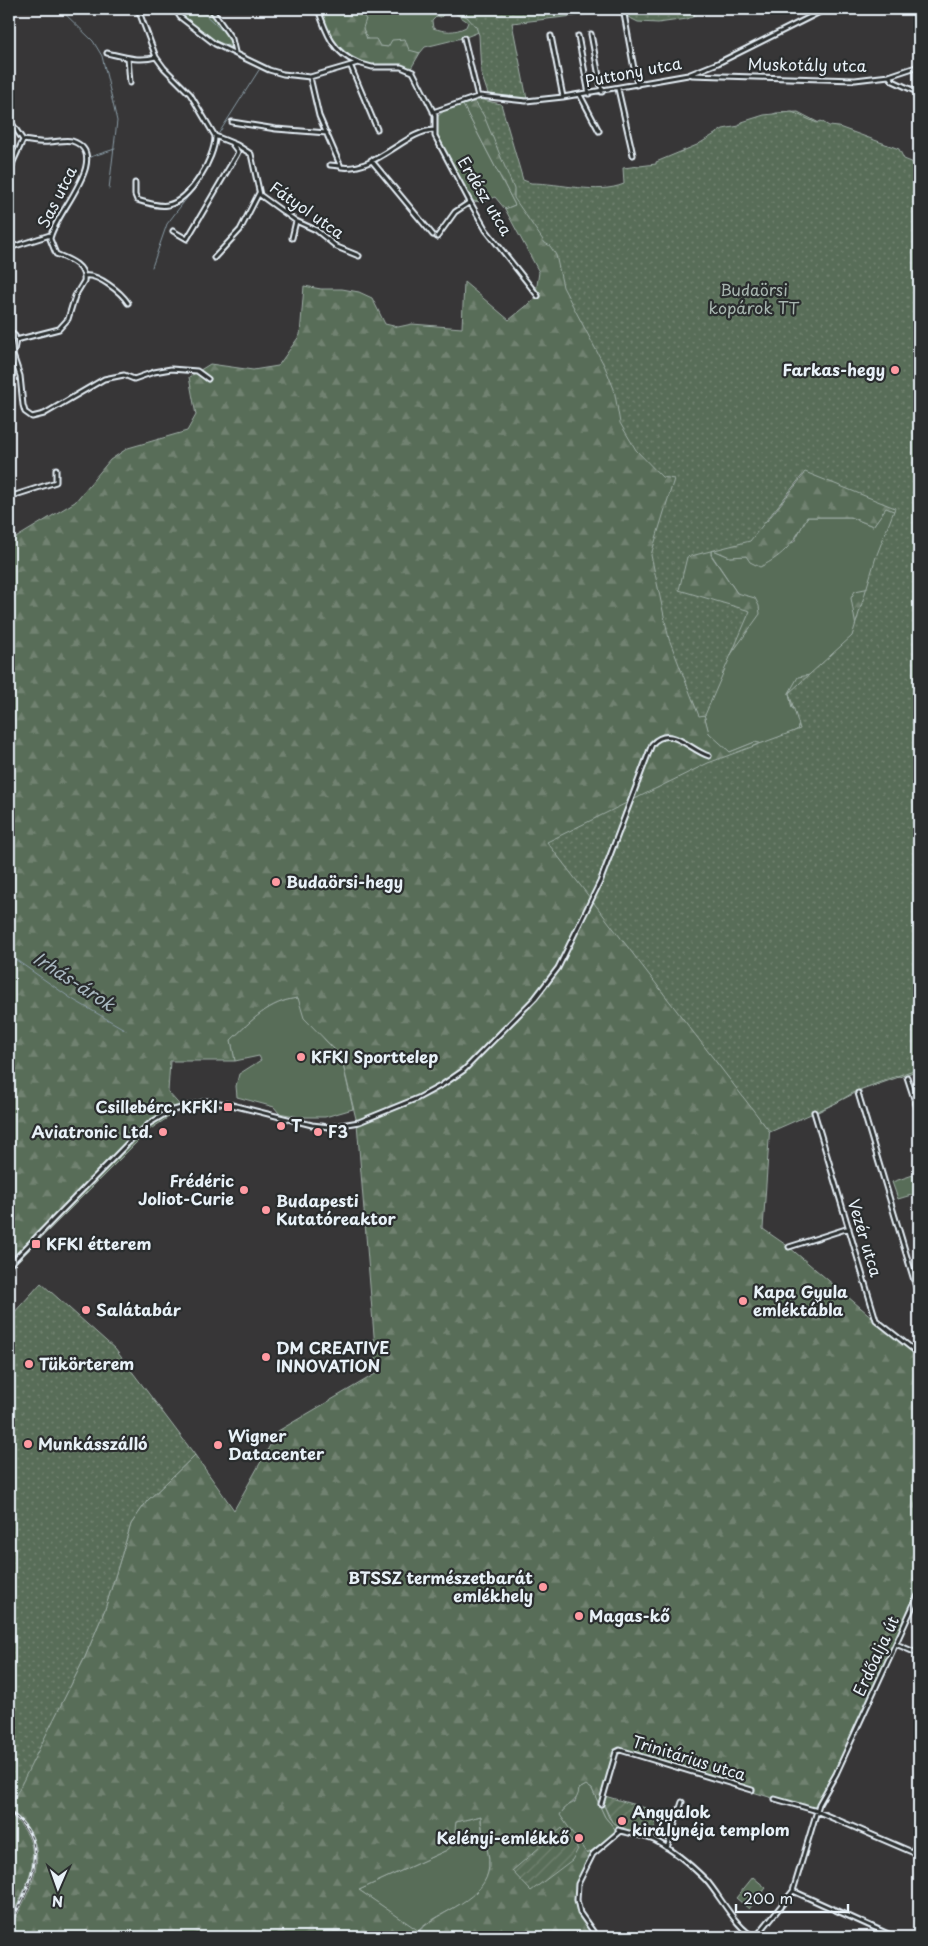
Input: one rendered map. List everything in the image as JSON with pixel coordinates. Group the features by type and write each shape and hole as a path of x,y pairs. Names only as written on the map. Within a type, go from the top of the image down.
{"street":[{"path":"135,183 135,199 166,206 182,198 210,161 215,136 190,94 164,68 156,57 138,9"},
{"path":"175,9 180,17 215,44 269,70 283,74 310,77 351,67 358,63"},
{"path":"211,9 232,39 235,53"},
{"path":"318,9 332,44 348,60 410,70 418,78 434,112 434,130 423,132 360,165 341,167 330,165"},
{"name":"Puttony utca","path":"434,112 478,97 520,101 563,97 602,92 688,75 718,63 826,9"},
{"path":"624,14 637,85"},
{"path":"591,34 602,92"},
{"path":"551,36 563,97"},
{"path":"578,36 589,94"},
{"path":"464,38 478,97"},
{"path":"107,53 147,60 156,57"},
{"path":"128,58 130,83"},
{"path":"889,76 919,66"},
{"path":"351,67 377,128"},
{"name":"Muskotály utca","path":"688,75 855,80 889,76 893,81 919,94"},
{"path":"310,77 316,107 341,167"},
{"path":"618,88 632,155"},
{"path":"580,95 599,131"},
{"path":"9,119 23,140 12,162 9,177"},
{"path":"232,122 276,130 327,133"},
{"name":"Erdész utca","path":"434,130 435,136 486,230 538,296"},
{"name":"Fátyol utca","path":"215,136 251,154 259,193 296,221 316,230 337,247 359,256"},
{"name":"Sas utca","path":"23,140 45,142 70,140 85,149 87,153 86,170 50,235 50,244 55,252 75,262 85,276"},
{"path":"173,231 188,239 238,152 230,142"},
{"path":"371,160 435,236 455,212 470,202"},
{"path":"214,258 240,230 259,193"},
{"path":"292,238 296,221"},
{"path":"9,248 50,235"},
{"path":"16,340 59,329 63,325 85,276 100,279 124,297 128,303"},
{"path":"9,331 15,336 16,340 13,355 20,376 25,412 32,417 44,414 104,379 124,375 134,379 154,372 171,369 197,371 208,379"},
{"path":"9,497 56,482 56,468"},
{"path":"9,1265 131,1140 150,1123 170,1111 212,1101 289,1120 329,1127 359,1122 378,1116 442,1086 464,1070 551,979 565,956 600,882 645,757 654,742 669,736 681,740 695,752 709,756"},
{"path":"907,1077 919,1114"},
{"path":"858,1093 919,1297"},
{"name":"Vezér utca","path":"814,1112 876,1320 919,1354"},
{"path":"789,1247 848,1228"},
{"name":"Erdőalja út","path":"793,1891 820,1801 856,1730 919,1593"},
{"path":"896,1644 919,1654"},
{"name":"Trinitárius utca","path":"601,1804 616,1752 619,1750 752,1790"},
{"path":"775,1799 818,1812 919,1855"},
{"path":"667,1848 682,1802"},
{"path":"597,1937 580,1913 577,1900 578,1884 593,1854 619,1830 649,1838 667,1848 704,1879 746,1930 756,1937 793,1891 895,1937"},
{"path":"912,1852 919,1836"}],"green space":[{"path":"189,9 208,9 231,39 231,47 216,41 181,16"},
{"path":"318,9 355,9 366,19 363,28 367,39 376,39 380,46 388,47 392,40 405,39 409,50 420,53 410,70 397,67 374,67 352,61 337,48"},
{"path":"355,9 449,9 537,9 466,37 425,47 420,53 380,46 367,39","holes":["449,9 468,22 466,27 450,31 433,28 432,21 437,16 441,17"]},
{"path":"451,9 702,9 694,12 695,16 687,19 658,23 638,22 622,14 600,13 512,23 527,99 502,101 489,97 481,73 479,35 476,27 467,17"},
{"name":"Budaörsi kopárok TT","path":"478,99 501,104 523,180 531,183 591,189 613,187 624,184 623,168 656,164 656,162 697,145 723,129 739,126 742,122 764,115 792,112 817,123 821,121 829,126 839,127 899,149 904,159 919,165 919,1068 856,1091 836,1103 770,1132 547,842 708,763 800,729 789,693 852,636 876,557 895,508 805,472 750,541 687,557 679,590 750,611 705,715 699,716 669,639 651,555 674,479 662,477 636,450 620,423 614,389 605,367 563,287 556,255 550,246 545,243 514,198 514,189 484,116 474,100"},
{"path":"481,100 523,185 601,192 626,185 662,164 776,113 798,112 919,175 919,1070 859,1091 818,1112 813,1108 770,1125 763,1229 789,1247 919,1357 919,1593 836,1774 820,1801 818,1812 619,1751 603,1803 609,1818 622,1830 620,1834 593,1852 576,1886 577,1910 596,1937 9,1937 9,1931 31,1884 36,1868 37,1853 33,1838 24,1824 9,1810 9,1807 85,1657 105,1609 131,1524 147,1501 195,1455 234,1510 278,1431 377,1373 357,1123 341,1056 304,1018 298,998 270,1007 231,1040 235,1061 170,1061 168,1092 184,1110 175,1113 149,1130 9,1270 9,542 75,502 110,460 128,448 187,431 196,415 189,377 210,364 253,370 278,366 300,335 304,286 359,292 372,298 385,324 398,327 412,324 462,328 464,282 509,320 535,299 539,272 505,209 515,205 463,105","holes":["775,433 804,475 767,521 766,506","886,508 896,512 870,588 855,591 851,598 856,627 847,653 822,673 798,677 789,693 792,708 797,710 800,721 797,730 766,745 755,742 730,752 709,733 701,703 719,671 760,614 755,598 737,593 711,555 711,549 730,557 746,556 750,562 760,567 783,552 798,533 807,517 850,517 873,526","586,1785 592,1789 605,1817 616,1830 612,1836 587,1854 560,1815 574,1801 579,1789","481,1816 489,1866 486,1878 472,1896 419,1931 359,1890 447,1850 453,1845 456,1822"]},
{"path":"463,105 515,205 505,209 495,197 484,202 471,201 438,138 435,131 437,117 446,109"},
{"path":"886,507 896,512 847,653 796,685 789,693 792,708 797,710 800,722 797,730 766,745 755,742 730,752 709,734 701,703 737,593 711,554 711,549 730,557 746,556 794,542 807,517 850,517 873,526"},
{"name":"KFKI Sporttelep","path":"298,998 325,1040 341,1056 353,1109 325,1117 300,1117 279,1113 274,1107 237,1097 236,1086 239,1074 261,1060 259,1056 235,1061 231,1040 270,1007"},
{"path":"913,1175 918,1193 898,1199 892,1182"},
{"path":"41,1283 115,1349 195,1455 147,1501 131,1524 105,1609 85,1657 10,1807 9,1315 12,1315"},
{"path":"586,1785 592,1789 605,1817 616,1830 612,1836 587,1854 559,1815 567,1806 575,1802 579,1789"},
{"path":"605,1796 659,1812 652,1837 628,1830 612,1822 603,1803"},
{"path":"9,1814 22,1827 29,1839 32,1852 32,1866 23,1893 9,1921"},
{"path":"481,1816 489,1860 486,1878 471,1897 427,1923 418,1931 359,1890 447,1850 456,1822"},
{"path":"562,1828 578,1849 572,1860 531,1891 512,1871"},
{"path":"753,1877 766,1888 749,1909 736,1898"}],"waterway":[{"path":"60,9 93,41 102,56 117,121 109,189"},
{"path":"199,9 227,35"},
{"path":"219,133 259,70"},
{"path":"90,157 115,149"},
{"path":"191,193 205,173"},
{"path":"152,267 167,224 190,194"},
{"name":"Irhás-árok","path":"9,955 72,999 126,1030"}],"railway":[{"path":"9,1812 23,1824 31,1837 34,1851 29,1882 9,1926"}],"place":[{"name":"Farkas-hegy","path":"895,370"},
{"name":"Budaörsi-hegy","path":"276,882"},
{"name":"KFKI Sporttelep","path":"301,1057"},
{"name":"Csillebérc, KFKI","path":"228,1107"},
{"name":"T","path":"281,1126"},
{"name":"Aviatronic Ltd.","path":"163,1132"},
{"name":"F3","path":"318,1132"},
{"name":"Frédéric Joliot-Curie","path":"244,1190"},
{"name":"Budapesti Kutatóreaktor","path":"266,1210"},
{"name":"KFKI étterem","path":"36,1244"},
{"name":"Kapa Gyula emléktábla","path":"743,1301"},
{"name":"Salátabár","path":"86,1310"},
{"name":"DM CREATIVE INNOVATION","path":"266,1357"},
{"name":"Tükörterem","path":"29,1364"},
{"name":"Munkásszálló","path":"28,1444"},
{"name":"Wigner Datacenter","path":"218,1445"},
{"name":"BTSSZ természetbarát emlékhely","path":"543,1587"},
{"name":"Magas-kő","path":"579,1616"},
{"name":"Angyalok királynéja templom","path":"622,1821"},
{"name":"Kelényi-emlékkő","path":"579,1838"}]}
